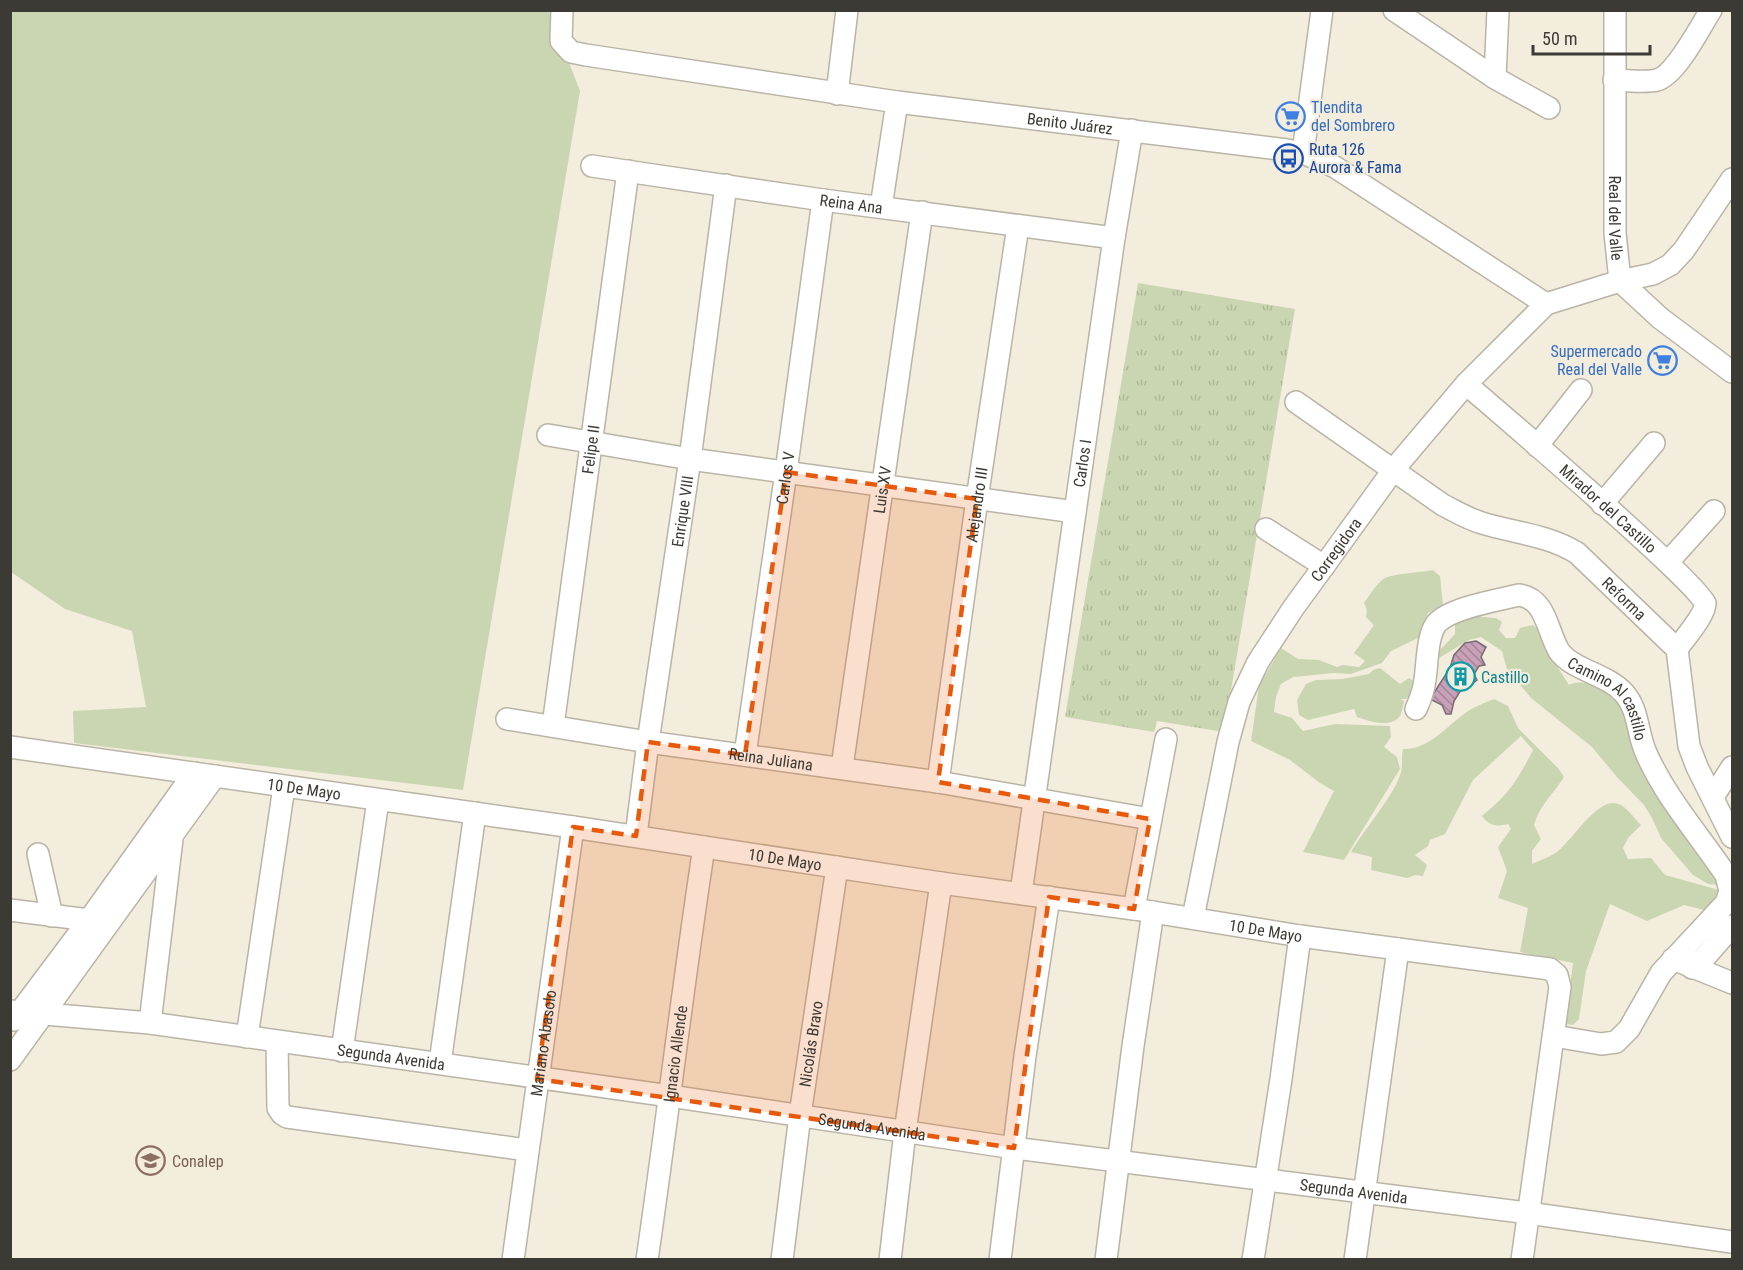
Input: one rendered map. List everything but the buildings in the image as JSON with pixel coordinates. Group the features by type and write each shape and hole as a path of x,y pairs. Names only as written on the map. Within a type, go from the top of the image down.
{"street":[{"name":"Benito Juárez","path":"562,10 561,41 571,52 586,55 837,94 1303,153 1335,167 1546,304"},
{"path":"837,94 847,10"},
{"path":"1303,153 1322,10"},
{"path":"1394,10 1495,78 1549,108"},
{"path":"1495,78 1498,10"},
{"name":"Real del Valle","path":"1615,10 1615,233 1620,281 1660,318 1732,372"},
{"path":"1614,80 1646,81 1665,77 1674,68 1711,10"},
{"path":"881,207 897,102"},
{"name":"Carlos I","path":"1021,893 1114,238 1132,130"},
{"name":"Reina Ana","path":"592,166 823,200 1114,238"},
{"name":"Felipe II","path":"553,726 628,171"},
{"name":"Corregidora","path":"1193,918 1228,742 1239,702 1258,662 1294,607 1394,469 1466,384 1546,304 1620,281 1653,274 1670,265 1684,250 1732,179"},
{"name":"Enrique VIII","path":"636,836 726,186"},
{"name":"Carlos V","path":"745,755 823,200"},
{"name":"Luis XV","path":"842,767 922,212"},
{"name":"Alejandro III","path":"938,782 1018,226"},
{"name":"Mirador del Castillo","path":"1466,384 1668,562 1701,594 1705,605 1702,613 1677,649"},
{"path":"1537,446 1581,390"},
{"name":"Reforma","path":"1296,402 1443,505 1463,516 1480,523 1547,539 1562,544 1577,553 1677,649"},
{"path":"548,435 690,459 1075,513"},
{"path":"1602,504 1654,443"},
{"path":"1668,562 1714,511"},
{"path":"1266,529 1324,566"},
{"name":"Camino Al castillo","path":"1416,709 1424,692 1429,643 1436,624 1444,617 1456,612 1519,595 1528,596 1536,602 1560,651 1567,659 1613,684 1624,693 1636,717 1646,753 1668,792 1726,875 1730,891 1726,903 1683,964"},
{"path":"1677,649 1689,746 1696,767 1732,837"},
{"name":"Reina Juliana","path":"507,719 648,742 842,767 1150,819"},
{"path":"1106,1260 1119,1161 1144,911 1150,819 1166,739"},
{"name":"10 De Mayo","path":"10,747 636,836 942,883 1193,918 1300,936 1534,966 1550,969 1557,975 1560,987 1554,1036"},
{"path":"1713,797 1732,767"},
{"path":"14,1016 89,920 194,773"},
{"path":"10,1060 215,776"},
{"path":"247,1037 284,787"},
{"path":"342,1051 378,800"},
{"path":"440,1064 475,813"},
{"name":"Mariano Abasolo","path":"513,1260 573,827"},
{"path":"150,1023 173,835"},
{"name":"Ignacio Allende","path":"647,1260 683,982 704,847"},
{"path":"38,855 52,916"},
{"name":"Nicolás Bravo","path":"782,1260 800,1116 837,867"},
{"path":"890,1260 942,883"},
{"path":"1000,1260 1025,1056 1049,897"},
{"path":"10,910 89,920"},
{"path":"1522,1260 1554,1036 1601,1044 1616,1042 1629,1029 1661,973 1705,957 1732,926"},
{"path":"1253,1260 1300,936"},
{"path":"1355,1260 1398,949"},
{"path":"1683,964 1732,984"},
{"path":"1683,964 1732,992"},
{"name":"Segunda Avenida","path":"14,1016 44,1013 150,1023 670,1096 1014,1148 1528,1213 1732,1242"},
{"path":"277,1042 278,1108 287,1117 527,1150"}],"highlighted area":[{"path":"786,472 977,499 938,782 1150,819 1134,909 1049,897 1014,1148 537,1079 573,827 636,836 648,742 745,755"}],"green space":[{"path":"10,11 549,11 580,91 463,790 74,743 73,711 146,707 132,631 65,609 11,572"},
{"path":"1138,283 1295,309 1224,732 1157,721 1154,732 1065,717"},
{"path":"1433,570 1440,576 1443,605 1428,613 1420,637 1391,651 1382,663 1351,674 1334,673 1293,677 1281,684 1274,712 1292,718 1303,731 1335,724 1390,726 1391,737 1384,747 1397,757 1400,769 1344,860 1303,852 1334,791 1290,760 1251,741 1259,686 1281,648 1298,659 1319,660 1337,667 1343,665 1359,667 1365,661 1354,653 1374,625 1366,617 1367,610 1364,603 1375,588 1382,580 1392,576"},
{"path":"1472,616 1496,618 1502,622 1499,630 1506,638 1515,638 1520,628 1533,625 1543,634 1555,663 1569,685 1584,683 1591,685 1622,706 1715,874 1718,885 1708,884 1693,875 1661,838 1644,805 1592,747 1531,698 1507,669 1502,651 1481,637 1469,640 1439,658 1438,652 1455,634 1455,620"},
{"path":"1380,668 1400,684 1409,678 1417,683 1417,690 1406,699 1400,699 1404,701 1401,714 1396,720 1380,723 1368,720 1357,717 1354,709 1308,720 1299,715 1297,700 1306,684 1316,680 1342,679 1369,674"},
{"path":"1494,699 1508,706 1518,728 1564,777 1543,805 1534,825 1541,839 1532,851 1532,864 1557,852 1590,816 1605,805 1616,803 1628,811 1641,825 1628,838 1623,848 1628,859 1651,858 1665,875 1719,890 1708,911 1684,905 1647,921 1610,904 1586,971 1579,1019 1573,1025 1565,1024 1573,963 1520,952 1528,908 1498,898 1507,871 1498,847 1511,829 1508,824 1490,824 1482,816 1512,786 1533,750 1521,736 1473,780 1445,834 1430,840 1428,846 1415,855 1427,865 1423,876 1415,875 1407,878 1371,870 1372,857 1351,852 1398,781 1402,769 1403,749 1429,742 1467,712"}],"place":[{"name":"TIendita del Sombrero","path":"1290,116"},
{"name":"Ruta 126 Aurora & Fama","path":"1288,158"},
{"name":"Supermercado Real del Valle","path":"1663,360"},
{"name":"Castillo","path":"1460,677"},
{"name":"Conalep","path":"151,1161"}]}
